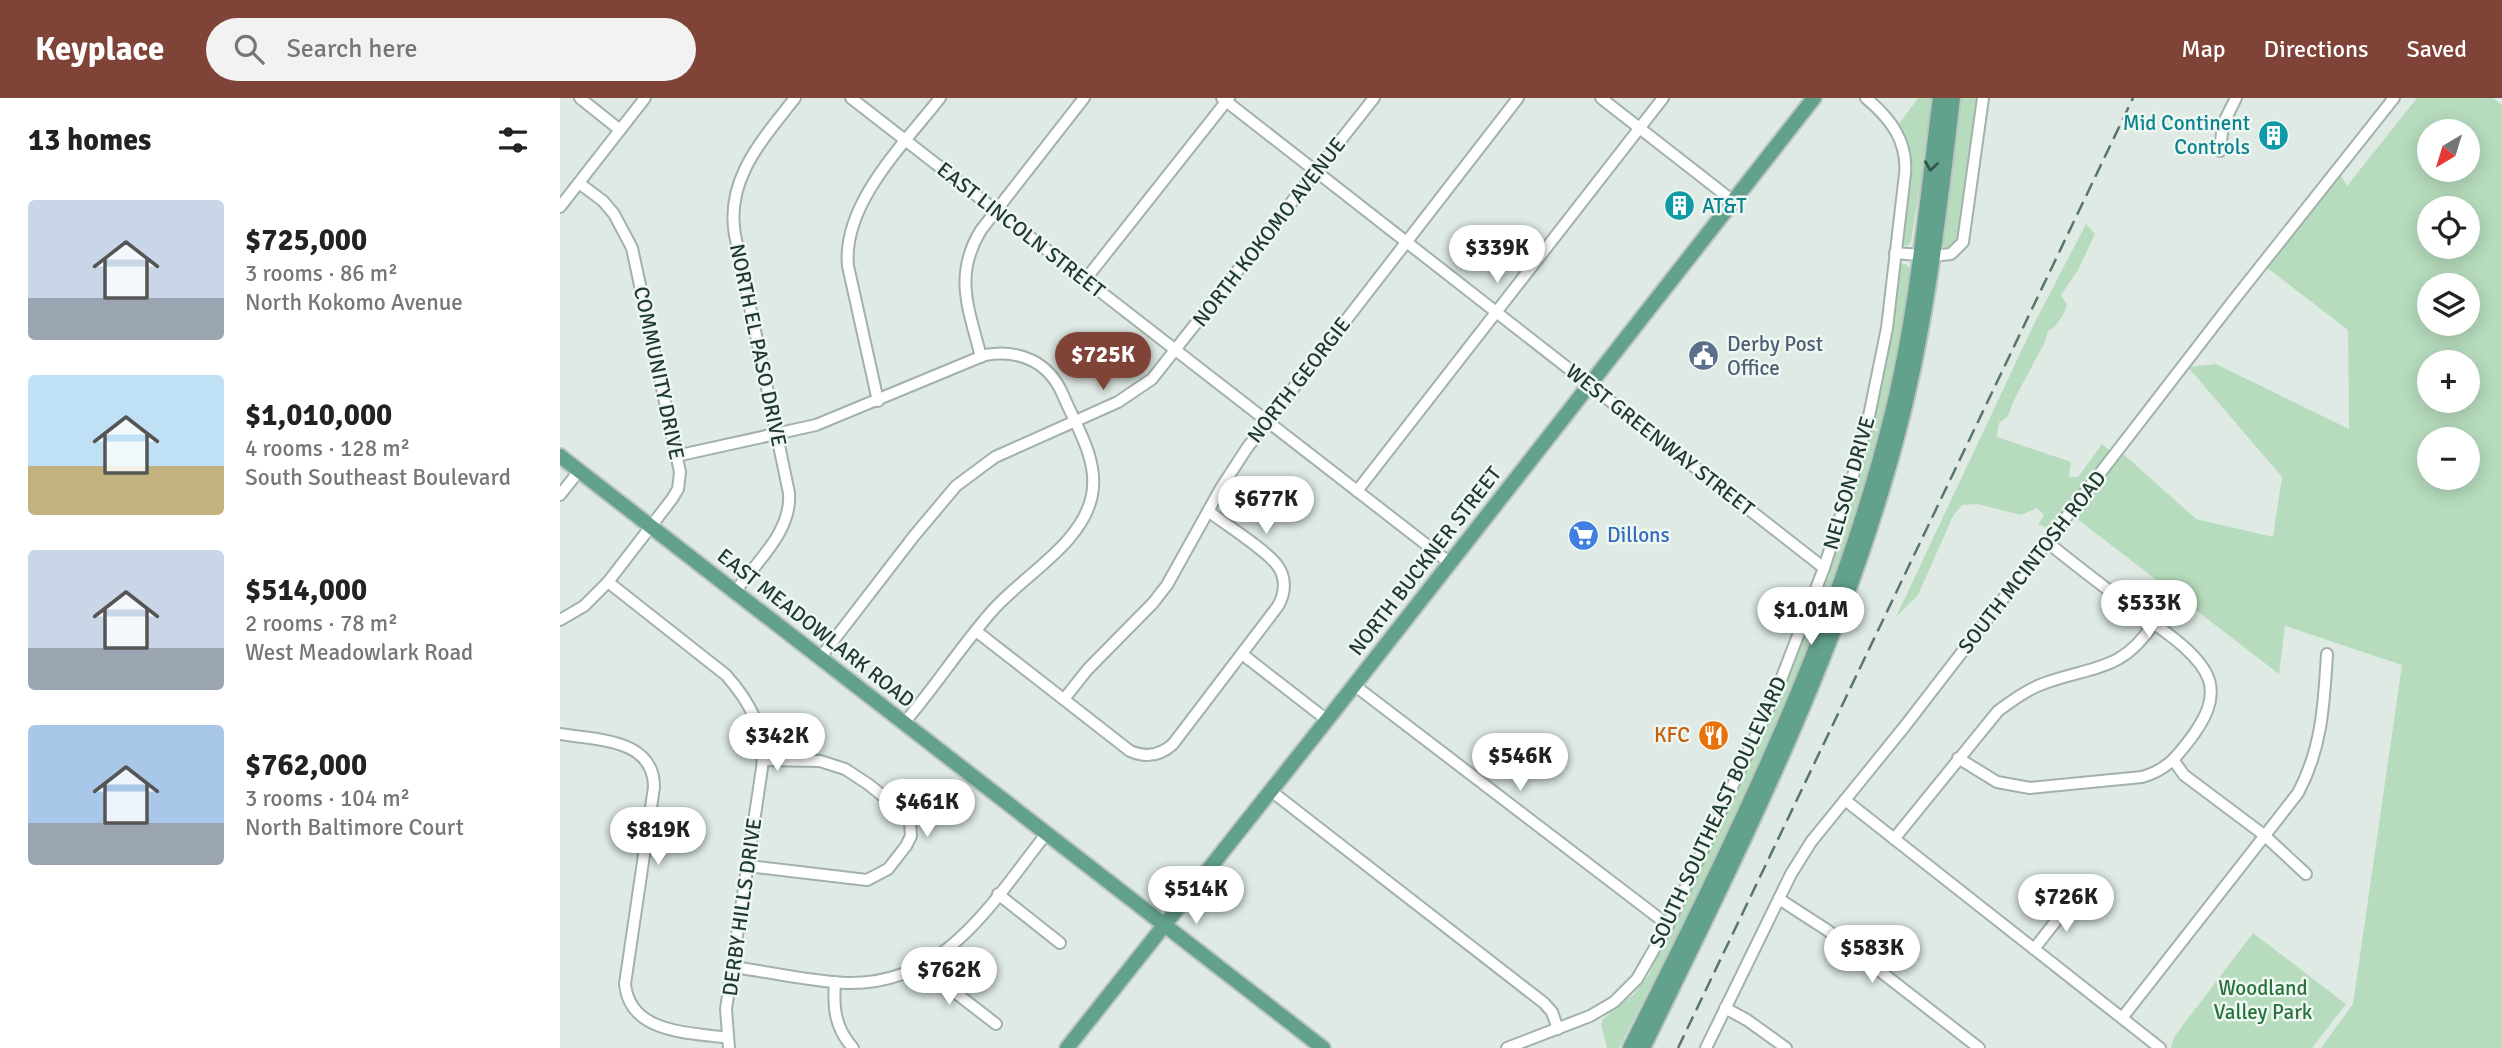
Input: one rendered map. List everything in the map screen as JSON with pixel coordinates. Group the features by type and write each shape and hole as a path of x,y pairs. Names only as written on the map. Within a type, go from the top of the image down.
{"main road":[{"name":"NORTH BUCKNER STREET","path":"1067,1048 1814,98"},
{"name":"SOUTH SOUTHEAST BOULEVARD","path":"1643,1048 1773,777 1834,631 1892,454 1926,306 1920,292 1926,256 1926,202 1940,98"},
{"name":"SOUTH SOUTHEAST BOULEVARD","path":"1630,1048 1786,720 1839,584 1891,416 1926,256 1953,98"},
{"name":"EAST MEADOWLARK ROAD","path":"560,456 1166,925 1306,1043 1323,1048"}],"street":[{"path":"580,98 620,130"},
{"path":"560,207 645,98"},
{"name":"NORTH EL PASO DRIVE","path":"735,592 779,534 788,516 789,495 736,241 733,213 737,189 748,161 795,98"},
{"name":"EAST LINCOLN STREET","path":"851,98 1450,563"},
{"path":"878,401 848,266 851,229 864,198 940,98"},
{"path":"981,357 965,294 967,259 974,242 996,211 1084,98"},
{"name":"NORTH KOKOMO AVENUE","path":"820,658 956,486 995,457 1132,395 1152,379 1374,98"},
{"name":"NORTH GEORGIE","path":"1064,699 1088,669 1166,587 1234,466 1518,98"},
{"path":"1601,98 1733,201"},
{"path":"1357,491 1663,98"},
{"name":"NELSON DRIVE","path":"1507,1048 1590,1016 1614,1002 1637,979 1668,925 1777,690 1824,568 1853,477 1877,384 1887,328 1906,167 1898,135 1885,115 1866,98"},
{"path":"1895,253 1926,256 1951,254 1963,242 1983,98"},
{"path":"2220,151 2223,124 2236,98"},
{"name":"SOUTH MCINTOSH ROAD","path":"1706,1048 1800,858 2393,98"},
{"path":"1085,280 1226,99"},
{"name":"WEST GREENWAY STREET","path":"1226,99 1824,568"},
{"name":"COMMUNITY DRIVE","path":"560,620 584,606 608,582 678,489 680,472 632,248 614,214 603,201 579,183"},
{"path":"677,456 816,425 996,353 1010,354 1038,363 1058,383 1091,458 1093,493 1086,515 1067,541 1011,592 976,631 904,723"},
{"path":"560,495 579,471"},
{"path":"976,631 1130,751 1143,755 1161,753 1173,744 1278,606 1284,585 1277,564 1208,511"},
{"path":"1958,758 1997,782 2030,788 2142,776 2160,771 2174,761 2204,720 2211,697 2210,684 2201,666 2177,642 2047,542"},
{"name":"DERBY HILLS DRIVE","path":"608,582 718,668 737,688 757,721 761,735 763,760 726,1009 729,1043"},
{"path":"1894,839 1993,716 2017,696 2045,683 2120,659 2141,642 2153,624"},
{"path":"1242,654 1327,720"},
{"path":"2122,1018 2298,793 2314,759 2323,720 2327,654"},
{"path":"1354,685 1668,925"},
{"path":"560,734 625,744 642,756 652,773 653,791 625,984 633,1009 658,1026 729,1043"},
{"path":"748,866 867,880 876,878 888,869 911,836 910,823 903,812 845,769 820,761 763,760"},
{"path":"2174,761 2184,775 2264,835 2306,874"},
{"path":"1271,791 1544,1003 1552,1012 1558,1029"},
{"path":"1845,800 2160,1048"},
{"path":"733,967 835,982 876,981 930,962 966,934 1047,833"},
{"path":"998,894 1060,943"},
{"path":"2034,949 2074,898"},
{"path":"1779,899 1827,930 1979,1048"},
{"path":"930,962 952,990 996,1024"},
{"path":"835,982 833,999 837,1023 853,1048"},
{"path":"1725,1009 1747,1020 1786,1048"}],"green space":[{"path":"1918,98 1934,98 1911,242 1907,246 1902,245 1910,168 1905,139 1899,124"},
{"path":"1960,98 1978,98 1959,239 1947,251 1941,243"},
{"path":"2417,98 2493,98 2502,105 2502,1048 2321,1048 2353,1004 2402,665 2285,626 2279,674 2072,515 2121,452 2196,519 2273,537 2282,477 2188,367 2216,364 2349,429 2348,330 2266,267 2337,169 2347,186"},
{"path":"2086,224 2095,234 2078,270 2061,295 2067,305 2062,317 2048,331 2008,416 1999,423 1997,437 2071,462 2069,477 2078,477 2102,444 2111,452 2049,529 2038,524 2044,515 2037,508 2021,515 1977,504 1962,505 1953,516 1918,595 1896,617 2034,324"},
{"path":"1906,264 1911,271 1907,305 1882,427 1873,427 1873,430 1878,431 1868,471 1832,590 1785,707 1705,879 1619,1048 1607,1048 1601,1024 1603,1019 1634,994 1648,976 1759,744 1797,653 1832,560 1882,381 1894,324 1898,271 1900,265"},
{"name":"Woodland Valley Park","path":"2253,933 2346,1004 2312,1048 2171,1048 2174,1037"}],"railway":[{"path":"1678,1048 2133,98"}],"place":[{"name":"Mid Continent Controls","path":"2273,135"},
{"name":"AT&T","path":"1679,206"},
{"name":"Derby Post Office","path":"1704,356"},
{"name":"Dillons","path":"1584,535"},
{"name":"KFC","path":"1713,735"}]}
